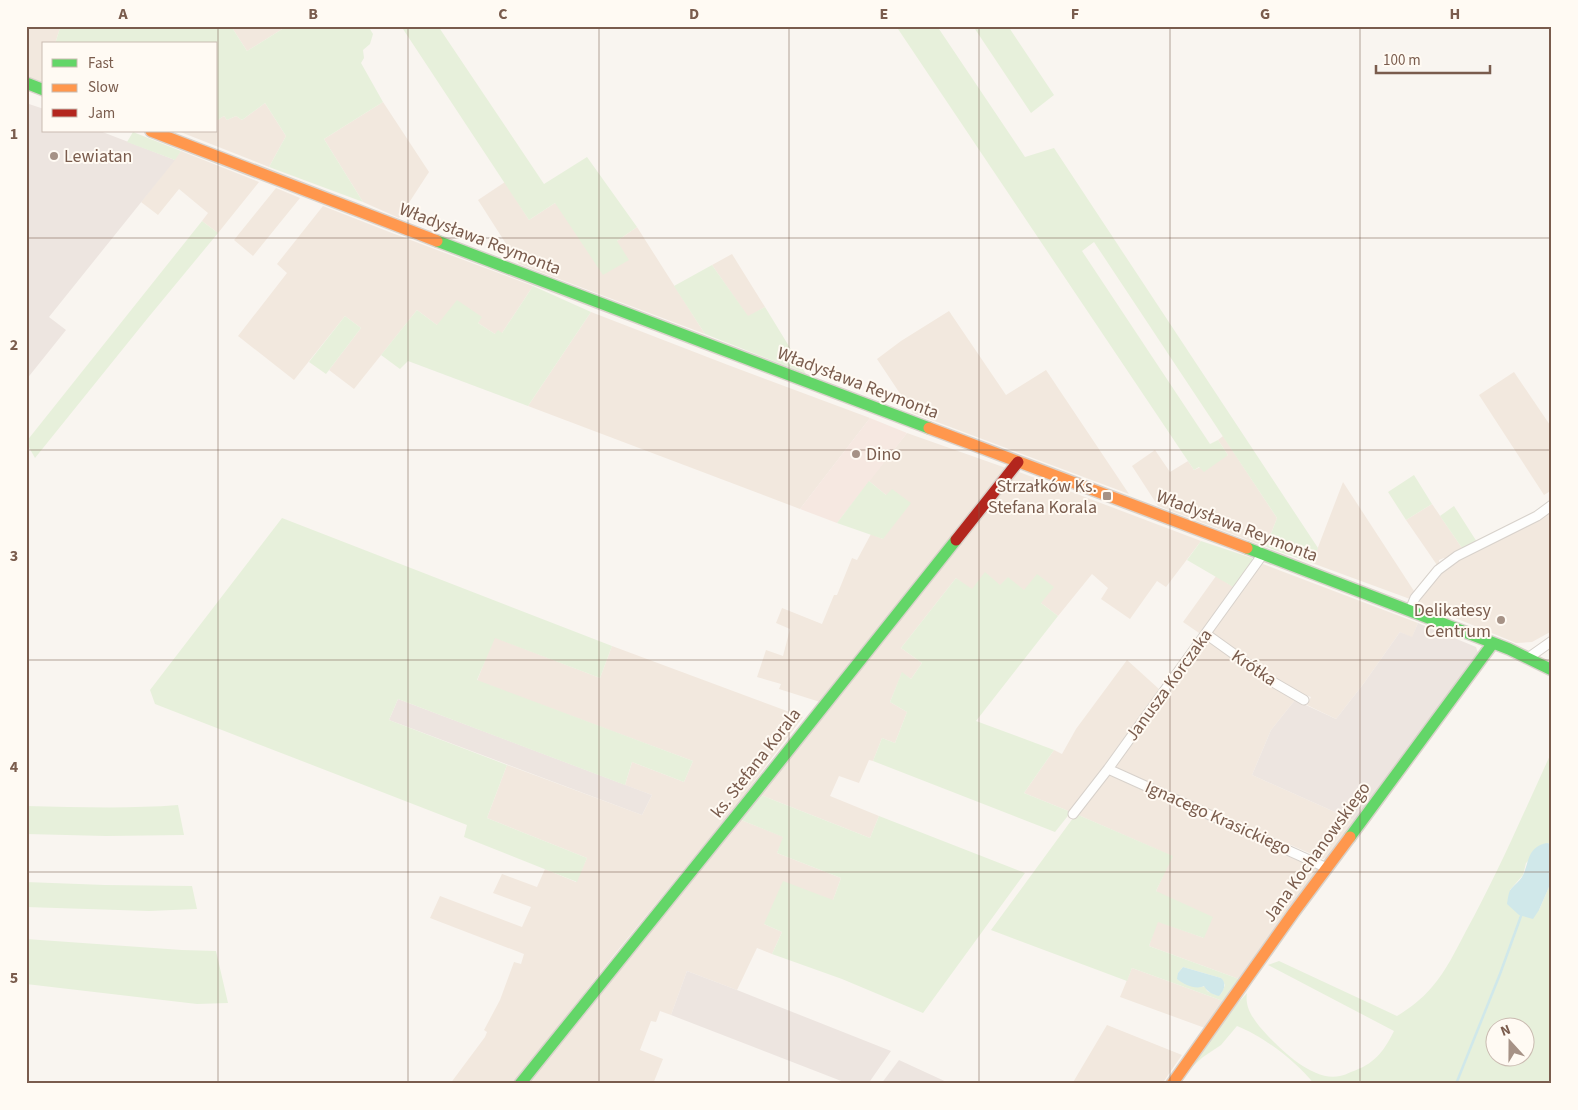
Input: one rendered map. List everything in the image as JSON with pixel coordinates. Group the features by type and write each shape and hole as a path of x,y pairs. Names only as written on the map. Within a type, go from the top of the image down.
{"street":[{"path":"26,83 42,89"},
{"name":"Władysława Reymonta","path":"154,132 1410,610 1493,643 1552,670"},
{"name":"ks. Stefana Korala","path":"520,1084 1018,462"},
{"path":"1410,610 1415,598 1438,570 1457,556 1537,516 1552,505"},
{"name":"Janusza Korczaka","path":"1073,814 1108,769 1263,554"},
{"name":"Krótka","path":"1206,634 1273,682 1304,700"},
{"path":"1528,658 1552,641"},
{"name":"Jana Kochanowskiego","path":"1172,1084 1327,868 1493,643"},
{"name":"Ignacego Krasickiego","path":"1108,769 1327,868"}],"shaded area":[{"path":"26,26 56,26 60,28 56,42 42,42 41,82 26,76"},
{"path":"231,26 287,26 247,51"},
{"path":"383,102 429,172 399,218 363,202 324,139"},
{"path":"26,103 42,108 42,132 103,132 175,160 49,317 66,330 26,380"},
{"path":"265,103 286,136 269,167 181,132 218,132 218,120 224,116 227,120 236,116 242,120"},
{"path":"181,151 259,182 218,233 202,221 208,213 179,189 158,215 141,202"},
{"path":"505,182 529,220 555,203 617,241 637,227 705,334 519,264 478,200"},
{"path":"276,188 300,198 253,256 234,240"},
{"path":"323,206 533,286 502,333 495,334 478,323 481,317 437,325 417,310 354,389 329,370 361,328 345,316 294,380 238,336 287,273 277,264"},
{"path":"732,254 765,307 748,317 712,265"},
{"path":"949,311 1006,395 1046,370 1129,494 913,413 877,359 901,341"},
{"path":"591,312 870,418 800,509 528,406"},
{"path":"1514,372 1552,428 1552,490 1544,495 1479,395"},
{"path":"870,418 907,433 837,523 800,509"},
{"path":"907,433 1006,468 820,702 779,689 781,684 757,677 766,650 783,656 790,629 776,623 782,608 822,624 834,595 837,595 852,558 857,560 871,534 883,539 886,495 869,481"},
{"path":"1223,436 1277,518 1266,547 1158,506 1132,466 1155,450 1170,472 1188,461 1194,470 1228,455 1218,440"},
{"path":"1019,472 1201,541 1166,587 1157,581 1130,619 1101,599 1108,588 1092,574 1058,616 1024,590 1001,585 971,590 956,578 901,648 922,663 911,679 902,673 890,702 907,712 895,743 882,738 873,761 869,760 859,783 839,776 830,796 879,816 870,838 761,795 1016,473"},
{"path":"1343,482 1414,591 1410,599 1312,563"},
{"path":"1432,504 1462,548 1446,559 1439,560 1437,565 1406,520"},
{"path":"1552,511 1552,631 1532,642 1516,643 1419,603 1425,590 1439,573 1455,562"},
{"path":"1263,564 1418,623 1412,638 1400,632 1336,719 1307,705 1311,697 1273,680 1213,637 1211,631"},
{"path":"1216,576 1235,588 1202,635 1183,622"},
{"path":"1418,623 1476,647 1478,653 1355,821 1252,775 1271,730 1295,700 1336,719 1400,632 1412,637"},
{"path":"494,637 600,678 612,646 803,717 738,803 614,955 513,1084 450,1084 485,1037 487,1032 484,1030 500,1000 514,962 521,964 524,954 430,918 440,896 522,927 531,907 493,893 502,874 537,887 545,869 576,882 587,858 487,818 507,765 642,815 652,795 625,785 632,762 684,782 693,761 477,681"},
{"path":"1207,639 1295,700 1271,730 1252,775 1355,821 1328,857 1323,859 1115,767 1115,763"},
{"path":"1127,660 1159,689 1071,812 1024,793 1054,750 1062,754 1076,729"},
{"path":"398,699 652,795 642,815 389,720"},
{"path":"1107,774 1317,869 1239,979 1149,946 1157,921 1204,938 1156,891 1172,856 1076,814"},
{"path":"741,820 784,837 777,853 841,878 833,900 764,924 782,932 772,954 757,948 737,990 687,971 671,1015 660,1011 656,1022 651,1021 640,1050 663,1059 653,1084 528,1084 647,934"},
{"path":"1132,968 1223,1001 1205,1028 1120,997"},
{"path":"687,971 891,1051 868,1084 849,1084 671,1015"},
{"path":"1107,1025 1182,1055 1162,1084 1072,1084"},
{"path":"899,1060 951,1084 881,1084"}],"green space":[{"path":"56,26 231,26 247,51 287,26 368,26 373,34 370,44 363,50 364,58 361,63 383,102 324,139 363,202 269,167 286,136 265,103 242,120 236,116 227,120 224,116 218,120 218,42 56,42 60,28"},
{"path":"401,26 438,26 544,184 587,157 637,227 617,241 629,260 603,275 555,203 529,220"},
{"path":"896,26 937,26 1025,157 1054,148 1318,548 1312,563 1266,547 1277,518 1094,242 1082,251 1210,444 1218,440 1228,455 1204,472 1199,467 1194,470"},
{"path":"973,26 1008,26 1054,95 1031,113"},
{"path":"133,132 181,151 175,160 127,142"},
{"path":"202,221 218,233 35,458 26,442"},
{"path":"712,265 748,316 765,307 806,374 705,334 674,286"},
{"path":"533,286 591,312 528,406 408,361 400,369 381,355 417,310 437,325 457,300 482,317 478,323 495,334 498,330 502,333"},
{"path":"345,316 361,328 326,374 309,362"},
{"path":"1414,475 1432,504 1406,520 1388,492"},
{"path":"869,481 886,495 892,489 911,503 883,539 837,523"},
{"path":"1454,506 1477,542 1462,548 1440,516"},
{"path":"282,518 612,646 600,678 495,638 477,680 693,761 684,782 632,762 625,785 398,699 389,720 507,765 487,818 587,858 577,882 464,837 467,825 155,704 150,690"},
{"path":"1201,541 1252,558 1253,561 1235,588 1187,560"},
{"path":"985,572 1000,585 1008,577 1024,590 1037,574 1054,587 1041,603 1058,616 976,721 1054,750 1024,793 1071,812 1055,832 873,761 882,738 895,743 907,712 890,702 902,672 911,679 922,663 901,648 956,578 972,589"},
{"path":"1552,751 1552,844 1547,843 1526,863 1523,875 1510,890 1539,910 1552,880 1552,1084 1314,1084 1279,1050 1258,1036 1237,1026 1221,1045 1203,1057 1189,1070 1235,1006 1247,993 1249,1011 1260,1027 1291,1058 1310,1070 1330,1077 1340,1076 1359,1069 1372,1061 1382,1052 1394,1031 1268,965 1279,961 1397,1016 1420,999 1442,974 1489,887"},
{"path":"761,795 870,838 879,816 1025,873 923,1013 842,979 772,954 782,932 764,924 783,881 833,900 841,878 777,853 783,837 741,820"},
{"path":"178,805 184,835 26,834 26,806 121,807"},
{"path":"1076,814 1173,856 1156,891 1213,917 1204,938 1158,922 1149,946 1239,979 1223,1001 1132,968 1127,981 991,930","holes":["1183,967 1221,978 1225,985 1221,994 1216,995 1207,991 1205,986 1202,987 1178,973"]},
{"path":"26,882 192,886 197,909 149,911 26,907"},
{"path":"26,939 216,951 228,1003 197,1004 26,984"}],"water":[{"path":"1552,844 1552,880 1533,919 1519,915 1507,904 1508,896 1511,889 1525,872 1532,852 1540,845"},
{"path":"1183,967 1221,978 1224,985 1222,992 1217,996 1209,992 1204,986 1194,987 1180,981 1177,979 1178,973"}],"waterway":[{"path":"1456,1084 1521,916"}],"traffic: fast":[{"path":"26,83 42,89"},
{"path":"437,241 929,428"},
{"path":"520,1084 956,540"},
{"path":"1247,548 1509,649 1552,670"},
{"path":"1350,837 1493,643"}],"traffic: slow":[{"path":"154,132 437,241"},
{"path":"929,428 1247,548"},
{"path":"1172,1084 1294,912 1350,837"}],"traffic: jam":[{"path":"956,540 1018,462"}],"place":[{"name":"Lewiatan","path":"54,156"},
{"name":"Dino","path":"856,454"},
{"name":"Strzałków Ks. Stefana Korala","path":"1107,496"},
{"name":"Delikatesy Centrum","path":"1501,620"}]}
